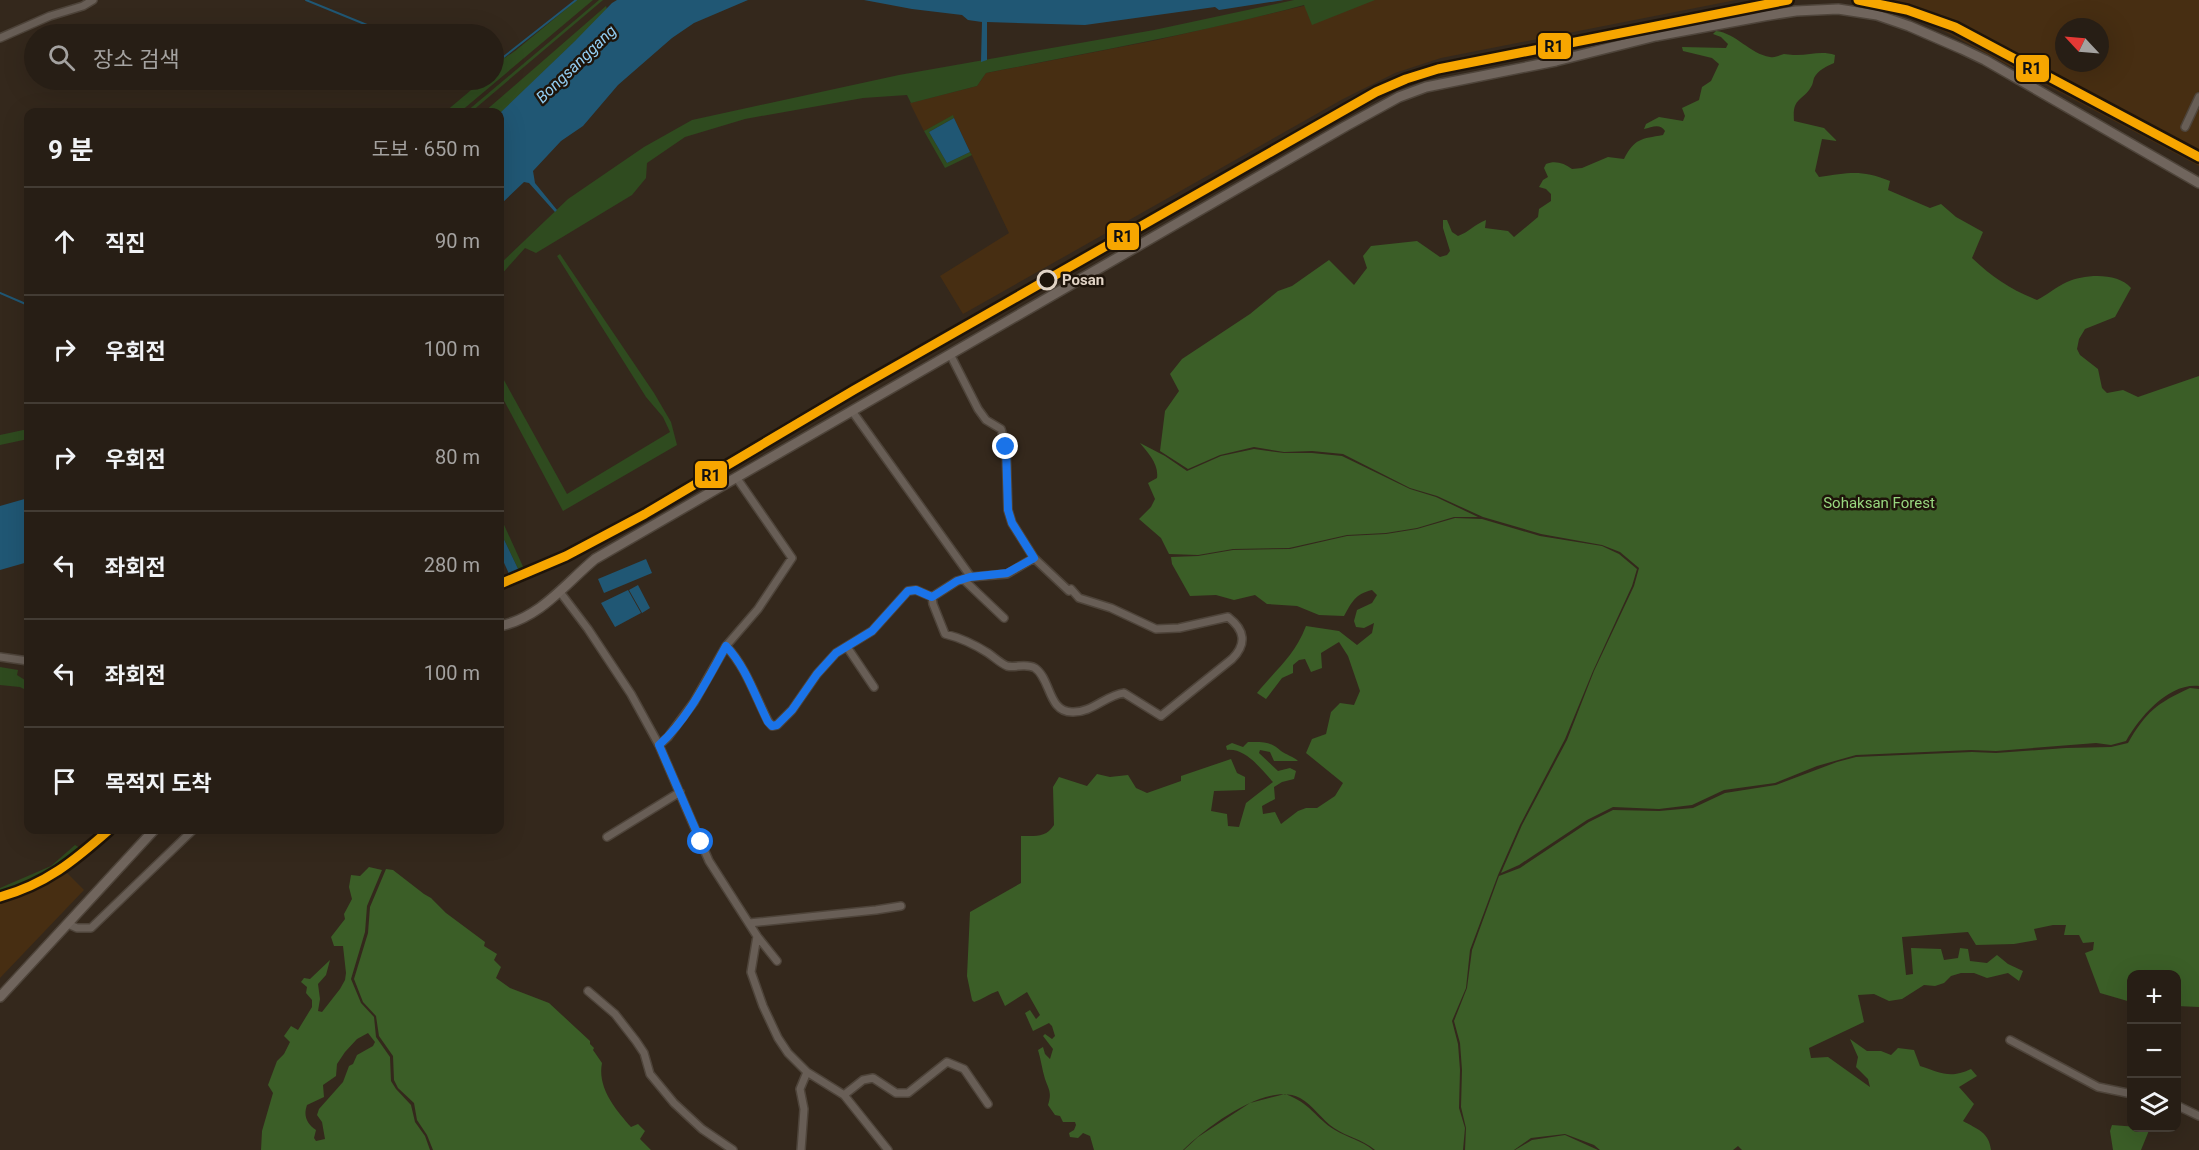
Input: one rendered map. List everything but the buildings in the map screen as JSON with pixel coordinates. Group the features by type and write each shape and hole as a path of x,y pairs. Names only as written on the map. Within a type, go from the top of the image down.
{"main road":[{"path":"504,625 546,605 570,579 595,559 1346,126 1426,87 1557,61 1656,36 1783,12 1839,5 1909,26 1985,60 2199,183"},
{"path":"0,997 150,834"}],"street":[{"path":"32,24 83,6 93,0"},
{"path":"0,38 24,27"},
{"path":"2185,127 2199,97"},
{"path":"932,597 945,634 968,641 1005,665 1035,669 1042,676 1055,703 1062,710 1071,712 1097,706 1124,693 1161,716 1240,651 1242,644 1240,629 1228,617 1179,628 1156,629 1079,598 1034,558 1012,523 1008,510 1006,447 1001,429 986,420 978,409 950,354"},
{"path":"852,411 967,578 1004,618"},
{"path":"659,745 668,737 694,702 726,646 758,609 792,558 736,477"},
{"path":"932,597 957,581 1007,573 1034,558"},
{"path":"726,646 737,657 768,722 772,726 777,725 792,710 827,662 836,653 872,631 908,591 916,590 932,597"},
{"path":"560,592 588,629 631,694 659,745 709,861 757,936 777,961"},
{"path":"847,647 874,687"},
{"path":"0,657 24,660"},
{"path":"607,837 680,792"},
{"path":"68,924 77,928 91,928 189,834"},
{"path":"749,923 901,906"},
{"path":"757,936 751,972 778,1038 788,1053 807,1072 844,1095 888,1150"},
{"path":"588,991 615,1014 636,1041 644,1053 650,1074 674,1103 702,1129 733,1150"},
{"path":"2010,1040 2098,1087 2127,1093"},
{"path":"844,1095 863,1080 873,1078 896,1093 908,1093 947,1062 964,1069 988,1104"},
{"path":"801,1150 804,1109 800,1089 807,1072"},
{"path":"2181,1108 2199,1116"}],"shaded area":[{"path":"1329,0 1736,0 1441,58 1395,73 1343,99 963,314 940,276 1009,233 953,116 924,131 910,103 977,86 986,73 1157,40"},
{"path":"1867,0 2199,0 2199,166 1944,31"},
{"path":"62,868 84,890 0,978 0,894 34,883"}],"green space":[{"path":"577,0 593,0 504,75 504,58"},
{"path":"599,0 603,0 504,84 504,80"},
{"path":"1294,0 1375,0 1312,25 1304,5 1186,33 986,73 977,86 911,103 907,95 863,98 745,119 685,137 647,163 646,178 632,195 536,253 525,248 504,272 504,260 568,199 644,147 692,120 899,75 1154,30"},
{"path":"606,6 607,9 596,21 505,109 489,108"},
{"name":"Sohaksan Forest","path":"1716,31 1730,35 1756,52 1770,57 1784,54 1835,55 1834,63 1816,75 1808,92 1796,104 1794,113 1794,121 1824,128 1837,141 1822,139 1815,171 1819,177 1855,173 1870,175 1890,181 1888,190 1930,208 1941,204 1956,217 1983,232 1972,258 2002,282 2037,300 2059,286 2082,277 2110,277 2118,279 2131,288 2115,317 2085,329 2079,339 2077,349 2080,355 2098,369 2102,388 2107,393 2123,390 2138,397 2199,376 2199,686 2176,690 2166,696 2147,712 2126,741 2111,745 2096,743 1996,751 1856,755 1817,766 1775,783 1724,790 1692,805 1659,809 1613,807 1587,820 1519,865 1501,873 1522,825 1567,740 1594,671 1634,586 1639,568 1620,552 1602,545 1541,534 1483,517 1437,496 1410,488 1343,454 1312,451 1284,452 1254,447 1220,455 1188,469 1160,451 1165,411 1179,391 1170,374 1182,359 1250,314 1278,291 1292,286 1329,260 1354,285 1367,268 1363,256 1371,246 1417,241 1440,257 1447,255 1450,251 1443,220 1447,220 1452,232 1458,236 1486,220 1485,228 1508,231 1514,237 1538,217 1539,209 1551,201 1551,194 1539,187 1548,177 1544,168 1546,164 1559,163 1572,169 1582,168 1608,157 1624,159 1635,143 1663,135 1665,131 1658,126 1644,129 1646,124 1659,117 1683,121 1685,116 1682,108 1699,100 1702,87 1711,81 1719,64 1712,58 1683,51 1682,47 1726,48 1728,44 1721,37 1713,34"},
{"path":"471,90 486,90 465,108 450,108"},
{"path":"492,90 497,90 476,108 471,108"},
{"path":"953,115 954,118 929,132 947,163 970,152 972,155 945,168 924,131"},
{"path":"560,254 654,393 671,422 677,445 563,511 504,400 504,380 567,494 670,432 663,417 646,397 557,256"},
{"path":"24,430 24,440 0,445 0,435"},
{"path":"1140,443 1187,471 1221,456 1254,449 1342,456 1410,489 1436,497 1478,517 1454,517 1417,528 1386,533 1347,535 1289,548 1233,549 1198,555 1169,554 1161,538 1139,519 1151,507 1155,499 1148,483 1157,478 1152,459"},
{"path":"1455,518 1482,519 1540,536 1602,546 1619,554 1637,569 1632,586 1565,739 1520,825 1498,875 1470,950 1466,988 1452,1021 1458,1044 1459,1108 1465,1128 1463,1150 1375,1150 1334,1128 1300,1098 1286,1094 1254,1101 1237,1109 1206,1130 1183,1150 1094,1150 1090,1136 1083,1133 1078,1138 1070,1137 1069,1133 1074,1130 1075,1122 1063,1122 1048,1105 1050,1092 1038,1050 1043,1047 1050,1059 1053,1049 1043,1036 1045,1034 1052,1039 1055,1036 1052,1026 1049,1023 1033,1031 1025,1013 1030,1010 1036,1019 1040,1015 1027,992 1005,1006 998,991 974,1002 972,1000 967,976 970,912 1021,883 1021,836 1043,834 1054,825 1053,787 1059,777 1087,786 1097,774 1110,777 1128,775 1136,788 1147,793 1181,781 1181,776 1231,759 1237,773 1245,777 1245,790 1214,791 1211,811 1227,814 1228,826 1239,827 1246,803 1273,782 1247,756 1241,752 1227,750 1226,746 1232,743 1243,747 1248,742 1262,742 1273,745 1298,761 1274,761 1270,752 1260,750 1259,753 1278,771 1290,768 1296,771 1294,779 1274,787 1275,799 1262,806 1263,814 1275,812 1281,824 1298,811 1317,808 1335,796 1343,783 1306,753 1312,739 1326,734 1331,712 1340,703 1354,705 1360,691 1348,656 1339,642 1321,653 1322,668 1311,672 1305,659 1299,660 1293,665 1293,673 1282,678 1266,699 1257,693 1296,646 1306,626 1339,631 1357,645 1372,633 1374,623 1364,628 1356,627 1354,621 1357,610 1372,603 1377,595 1372,590 1358,596 1344,616 1319,615 1297,606 1267,604 1255,595 1234,600 1216,595 1190,596 1172,564 1171,557 1198,556 1233,550 1290,549 1347,536 1386,534 1417,529"},
{"path":"504,525 525,571 520,573 504,539"},
{"path":"0,667 18,670 17,675 24,679 24,689 0,685"},
{"path":"2190,688 2199,689 2199,1007 2181,1006 2181,970 2127,970 2127,1001 2100,993 2085,953 2093,950 2094,942 2083,943 2079,935 2064,935 2066,925 2034,929 2037,940 2014,944 1976,945 1968,932 1902,937 1906,975 1913,974 1911,948 1941,949 1944,960 1958,958 1960,948 1968,949 1970,961 1987,963 1997,955 2008,964 2023,971 2019,981 2008,973 1987,978 1974,973 1961,973 1951,976 1944,983 1935,986 1924,985 1902,999 1889,1001 1874,994 1858,995 1864,1022 1809,1048 1811,1058 1828,1057 1870,1087 1868,1079 1856,1067 1858,1057 1850,1039 1867,1051 1881,1051 1891,1055 1898,1048 1914,1050 1920,1066 1940,1073 1957,1074 1971,1069 1977,1076 1959,1087 1974,1104 1963,1121 1985,1135 1991,1150 1742,1150 1738,1146 1733,1150 1600,1150 1594,1145 1565,1134 1531,1138 1514,1150 1465,1150 1466,1128 1461,1107 1460,1043 1454,1021 1467,988 1472,950 1499,876 1520,868 1589,822 1613,810 1659,811 1693,808 1725,793 1776,785 1856,757 2111,747 2128,743 2153,709"},
{"path":"96,834 99,834 60,869 40,880 0,894 0,888 51,866 75,845 80,848"},
{"path":"369,867 382,870 367,906 365,932 351,979 361,1003 374,1017 376,1037 390,1057 391,1081 411,1105 415,1122 425,1136 430,1150 261,1150 262,1131 273,1093 268,1085 277,1061 284,1054 290,1042 284,1036 291,1026 298,1030 312,1007 312,1000 306,993 307,987 301,982 304,978 310,979 330,960 326,975 318,984 320,999 318,1011 322,1012 345,980 343,946 334,946 331,937 345,919 344,914 352,899 349,887 351,875 360,876","holes":["368,1033 375,1042 373,1046 357,1055 353,1064 349,1066 343,1082 319,1109 317,1115 322,1122 325,1139 316,1141 314,1138 316,1130 310,1125 306,1116 307,1105 324,1097 323,1085 336,1076 337,1064 357,1039"]},
{"path":"386,869 393,870 431,898 446,913 485,942 484,946 497,954 494,960 501,967 496,978 510,988 549,1003 590,1041 602,1063 602,1081 609,1098 631,1127 638,1124 645,1131 640,1139 651,1150 433,1150 417,1120 414,1103 398,1088 394,1080 393,1056 379,1036 376,1016 363,1002 354,979 368,933 370,907"},
{"path":"1285,1094 1307,1106 1335,1130 1373,1150 1184,1150 1198,1137 1250,1103"},
{"path":"2112,1125 2127,1126 2127,1132 2148,1132 2141,1150 2113,1150 2110,1131"},
{"path":"1565,1135 1598,1150 1515,1150 1532,1140"}],"water":[{"name":"Bongsanggang","path":"617,0 748,0 694,23 672,38 618,85 583,126 561,141 533,171 535,183 557,210 555,212 529,183 524,182 504,201 504,109"},
{"path":"864,0 1284,0 1219,10 1215,7 1085,25 987,22 987,60 981,62 982,22 968,20 962,15"},
{"path":"954,118 970,152 947,163 929,132"},
{"path":"24,499 24,563 0,570 0,506"},
{"path":"504,539 520,573 510,576 504,563"},
{"path":"646,559 652,573 604,593 598,579"},
{"path":"638,585 650,608 642,613 629,590"},
{"path":"628,590 641,613 615,627 601,603"}],"waterway":[{"path":"306,0 365,24"},
{"path":"504,57 576,0"},
{"path":"0,293 24,303"}],"transit line":[{"name":"R1","path":"504,582 566,556 645,514 854,390 1376,92 1438,69 1788,0"},
{"name":"R1","path":"1858,0 1907,10 1955,27 2199,157"},
{"name":"R1","path":"0,897 32,885 59,870 104,834"}],"place":[{"name":"Posan","path":"1047,280"}],"route":[{"path":"701,842 659,745 668,737 694,702 726,646 737,657 768,722 772,726 777,725 792,710 827,662 836,653 872,631 884,620 901,596 908,591 916,590 932,597 957,581 970,577 1007,573 1034,558 1012,523 1008,510 1006,447"}]}
